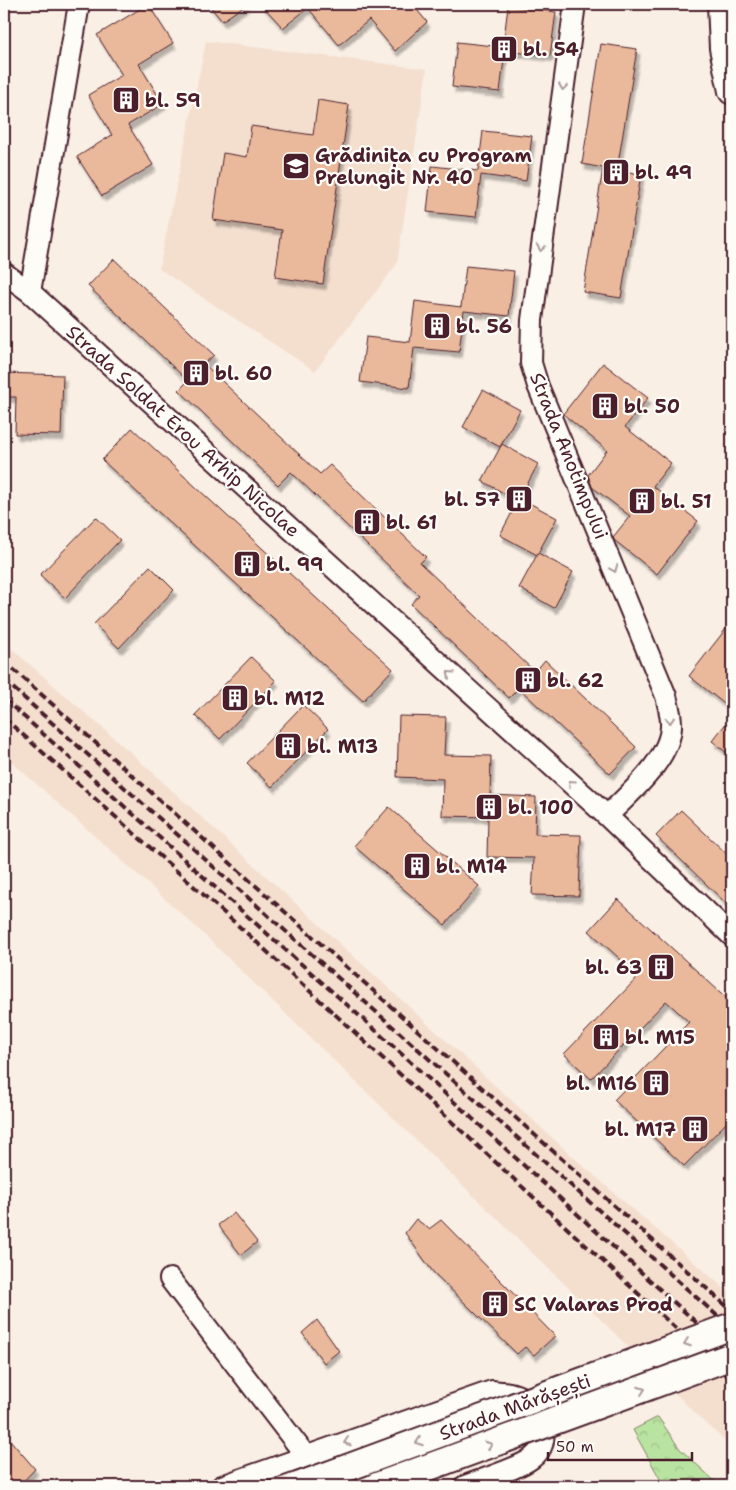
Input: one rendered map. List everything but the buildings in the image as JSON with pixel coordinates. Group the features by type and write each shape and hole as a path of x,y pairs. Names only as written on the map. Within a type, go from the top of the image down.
{"main road":[{"path":"721,4 723,48 732,91"},
{"name":"Strada Mărășești","path":"298,1486 732,1326"},
{"name":"Strada Mărășești","path":"377,1486 732,1356"}],"street":[{"path":"30,292 79,4"},
{"name":"Strada Anotimpului","path":"575,4 532,320 531,363 538,386 666,696 672,724 663,755 644,779 607,816"},
{"name":"Strada Soldat Erou Arhip Nicolae","path":"4,273 30,292 607,816 732,936"},
{"path":"170,1279 306,1456"},
{"path":"222,1486 492,1392 509,1392 522,1397 537,1413 545,1434 542,1449 531,1460 465,1486"}],"shaded area":[{"name":"Grădinița cu Program Prelungit Nr. 40","path":"206,41 427,69 397,264 315,371 159,269"},
{"path":"4,642 129,751 580,1163 732,1295 732,1447 707,1425 194,925 4,755"}],"green space":[{"path":"658,1417 680,1449 720,1486 664,1486 633,1430"}],"railway":[{"path":"4,661 732,1311"},
{"path":"4,680 732,1329"},
{"path":"4,699 373,1028 732,1355"},
{"path":"4,718 250,936 732,1380"}],"place":[{"name":"bl. 54","path":"504,49"},
{"name":"bl. 59","path":"126,100"},
{"name":"Grădinița cu Program Prelungit Nr. 40","path":"296,166"},
{"name":"bl. 49","path":"616,172"},
{"name":"bl. 56","path":"437,326"},
{"name":"bl. 60","path":"196,373"},
{"name":"bl. 50","path":"605,406"},
{"name":"bl. 57","path":"519,499"},
{"name":"bl. 51","path":"642,501"},
{"name":"bl. 61","path":"367,522"},
{"name":"bl. 99","path":"247,564"},
{"name":"bl. 62","path":"528,680"},
{"name":"bl. M12","path":"235,698"},
{"name":"bl. M13","path":"288,746"},
{"name":"bl. 100","path":"489,807"},
{"name":"bl. M14","path":"417,866"},
{"name":"bl. 63","path":"661,967"},
{"name":"bl. M15","path":"606,1037"},
{"name":"bl. M16","path":"656,1083"},
{"name":"bl. M17","path":"695,1129"},
{"name":"SC Valaras Prod","path":"495,1304"}]}
